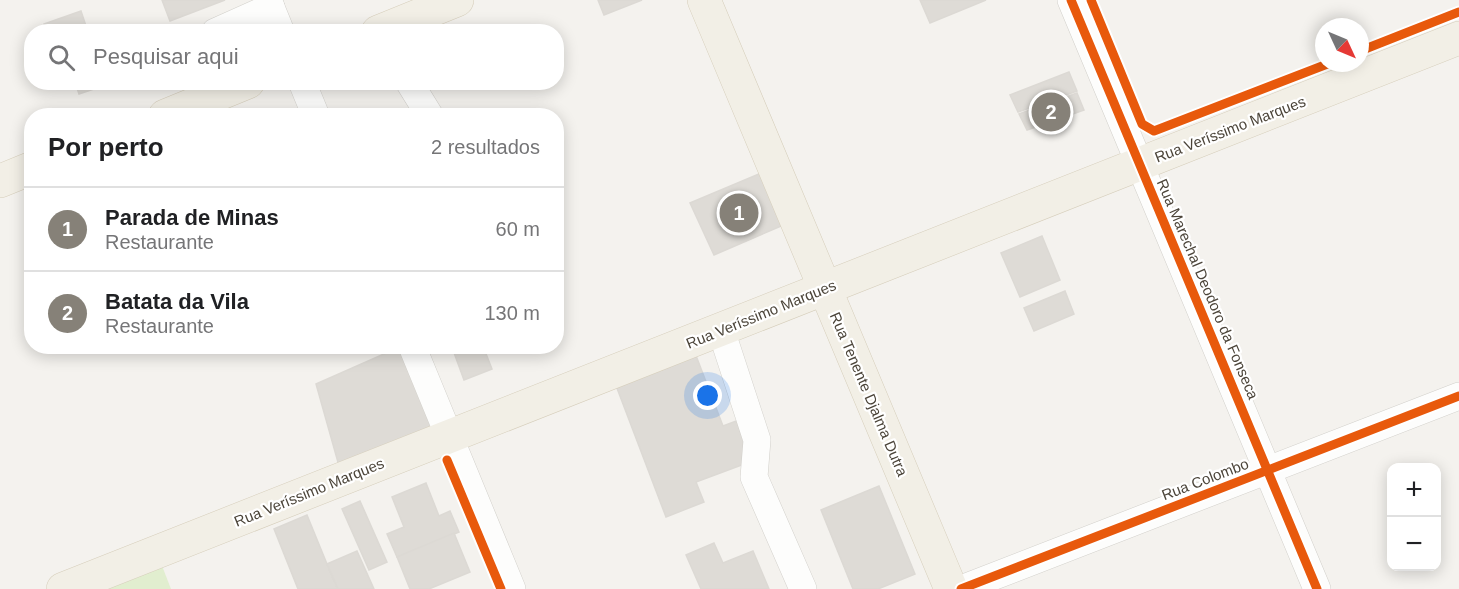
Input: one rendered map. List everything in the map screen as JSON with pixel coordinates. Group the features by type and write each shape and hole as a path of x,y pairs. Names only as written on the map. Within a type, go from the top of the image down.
{"main road":[{"path":"397,24 457,0"},
{"name":"Rua Tenente Djalma Dutra","path":"704,0 951,589"},
{"name":"Rua Veríssimo Marques","path":"63,589 1459,38"},
{"path":"183,108 223,90"},
{"path":"0,181 24,171"}],"street":[{"name":"Rua Marechal Deodoro da Fonseca","path":"1071,0 1317,589"},
{"path":"239,24 273,13"},
{"path":"305,90 313,108"},
{"path":"414,90 425,108"},
{"path":"721,330 756,440 754,477 803,589"},
{"path":"415,354 512,589"},
{"name":"Rua Colombo","path":"961,589 1459,396"}],"green space":[{"path":"159,558 171,589 83,589"}],"building":[{"path":"162,0 225,0 170,21"},
{"path":"598,0 642,0 604,15"},
{"path":"920,0 986,0 930,23"},
{"path":"81,11 85,24 44,24"},
{"path":"1069,72 1077,91 1018,112 1010,95"},
{"path":"78,90 91,90 79,94"},
{"path":"1077,93 1084,110 1027,130 1019,114"},
{"path":"766,171 788,223 714,255 690,203"},
{"path":"1042,236 1060,280 1020,297 1001,253"},
{"path":"1065,291 1074,314 1034,331 1024,308"},
{"path":"695,353 723,426 739,420 755,460 696,482 704,502 666,517 615,383"},
{"path":"384,354 406,354 444,437 341,473 316,384"},
{"path":"454,354 486,354 492,369 464,380"},
{"path":"426,483 439,516 450,511 459,532 397,557 387,534 404,527 392,497"},
{"path":"879,486 915,574 878,589 853,589 821,510"},
{"path":"360,501 387,562 369,570 342,509"},
{"path":"307,515 338,589 298,589 274,529"},
{"path":"454,533 470,572 429,589 410,589 397,557"},
{"path":"714,543 723,563 753,551 769,589 701,589 686,555"},
{"path":"357,551 374,589 338,589 327,564"}],"cycle path":[{"path":"1071,0 1317,589"},
{"path":"1091,0 1142,124 1154,131 1315,69"},
{"path":"1369,47 1459,12"},
{"path":"961,589 1459,396"},
{"path":"447,460 501,589"}],"place":[{"name":"Batata da Vila","path":"1051,112"},
{"name":"Parada de Minas","path":"739,213"}]}
